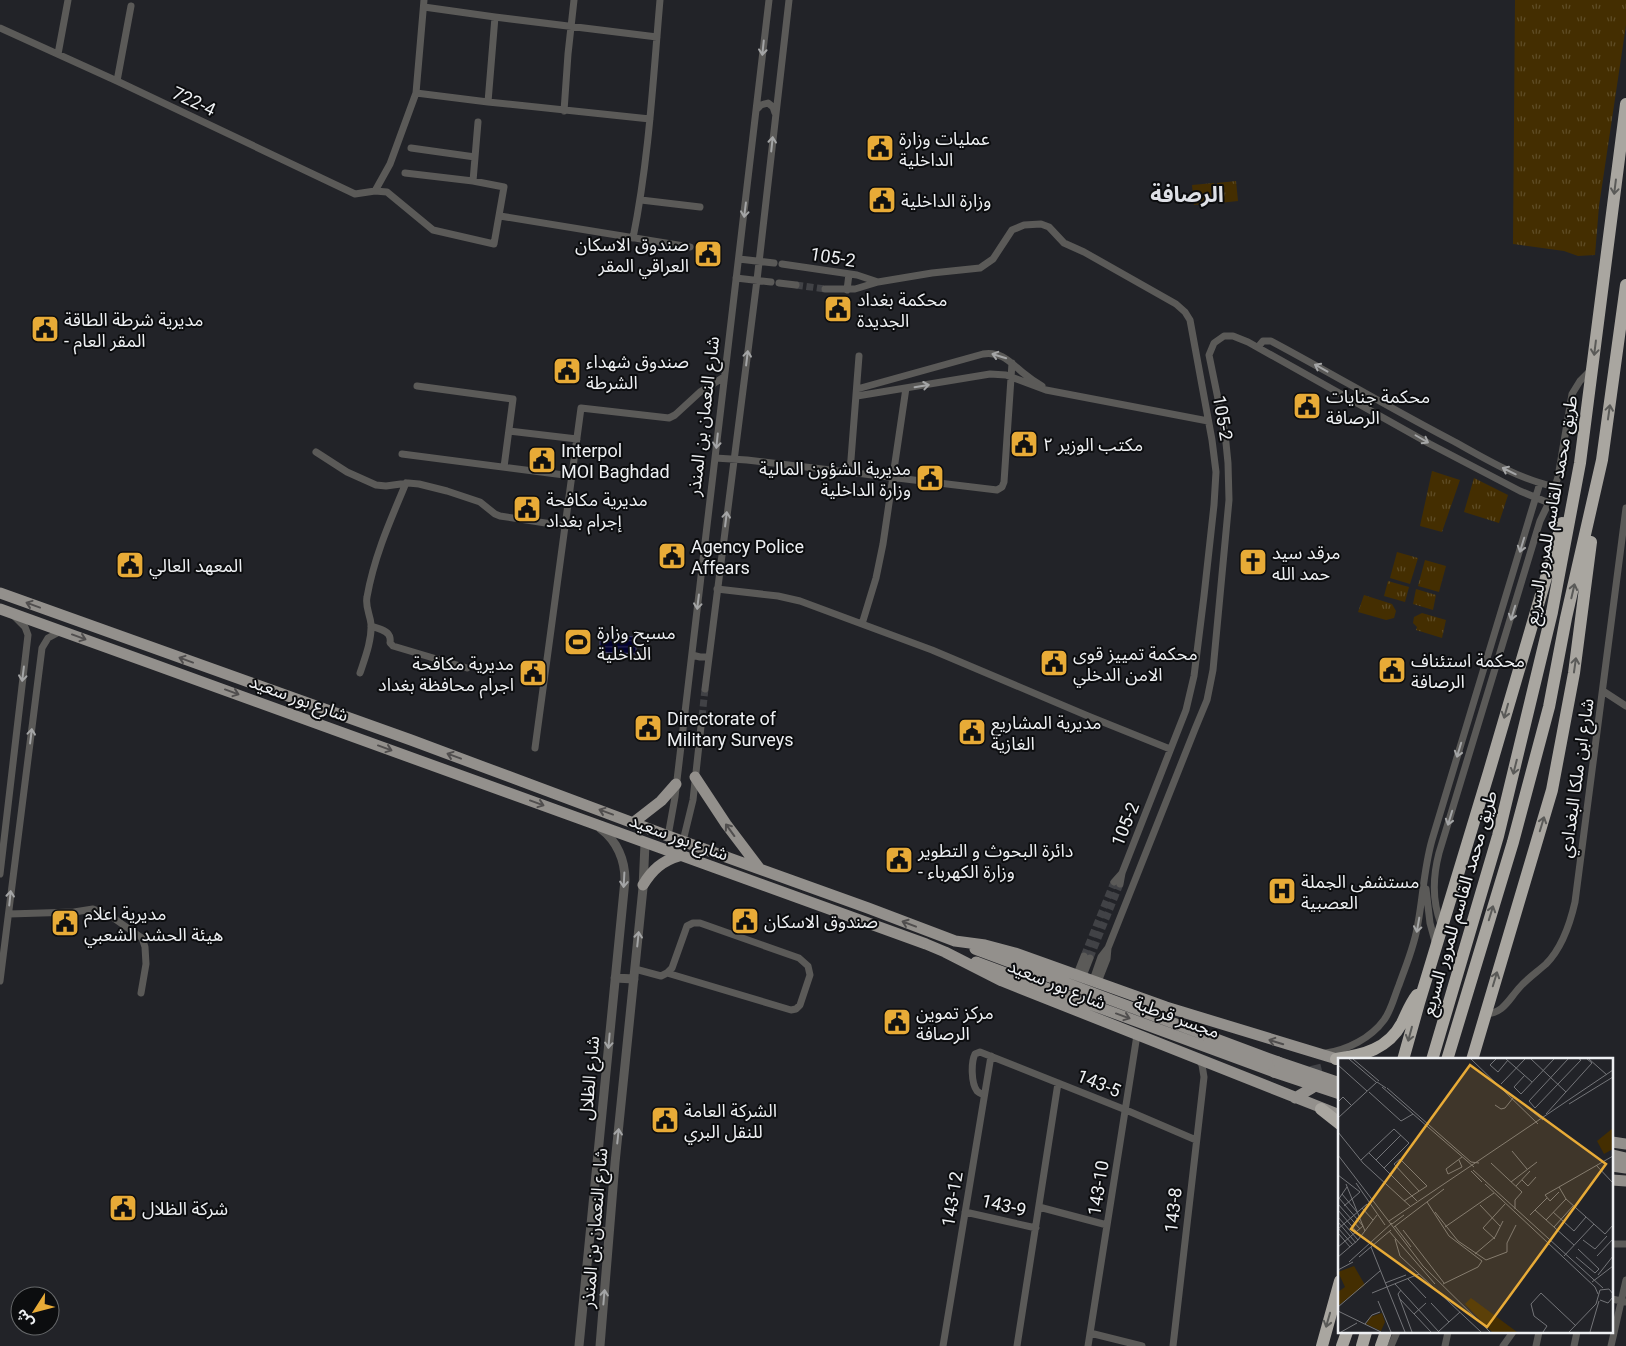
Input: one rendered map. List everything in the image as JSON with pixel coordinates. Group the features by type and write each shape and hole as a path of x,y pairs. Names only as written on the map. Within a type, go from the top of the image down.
{"highway":[{"name":"طريق محمد القاسم للمرور السريع","path":"1433,1058 1498,836 1552,612 1580,463 1626,104"},
{"name":"طريق محمد القاسم للمرور السريع","path":"1447,1058 1513,842 1549,707 1568,609 1602,460 1626,285"},
{"path":"1475,1056 1485,1014 1552,790 1574,673 1602,460"},
{"path":"1404,1058 1580,463"},
{"path":"1347,1058 1366,1054 1384,1044 1398,1029 1412,1000 1424,988"},
{"path":"1321,1109 1338,1122"},
{"path":"1322,1346 1338,1288"},
{"path":"1342,1346 1346,1334"},
{"path":"1381,1346 1385,1334"}],"main road":[{"name":"شارع بور سعيد","path":"0,592 402,737 955,941 1000,948 1166,1006 1303,1050 1316,1059"},
{"name":"شارع بور سعيد","path":"0,609 945,952 1002,981 1338,1114"},
{"path":"695,777 726,824 760,869"},
{"path":"634,822 661,801 676,784"},
{"path":"643,885 658,866 679,856"},
{"name":"مجسر قرطبة","path":"955,941 1138,1011 1338,1093"},
{"name":"مجسر قرطبة","path":"945,952 1276,1067 1338,1083"},
{"path":"1316,1059 1338,1060"},
{"path":"1294,1098 1312,1088"}],"street":[{"path":"58,54 68,0"},
{"path":"564,111 570,27 574,0"},
{"path":"633,238 641,200 660,0"},
{"name":"شارع النعمان بن المنذر","path":"668,836 674,810 769,0"},
{"name":"شارع النعمان بن المنذر","path":"705,689 789,0"},
{"path":"405,173 473,181 504,187 494,244 433,230 387,192 375,191 390,164 416,93 424,3 495,17 657,37"},
{"path":"117,81 132,6"},
{"path":"488,102 495,17"},
{"name":"722-4","path":"0,28 117,81 355,194 375,191"},
{"path":"416,93 564,111 650,119"},
{"path":"757,109 761,105 768,103 773,107 775,114"},
{"path":"473,181 478,122"},
{"path":"411,148 475,157"},
{"path":"641,200 700,207"},
{"path":"500,216 690,247"},
{"name":"105-2","path":"824,289 847,290 878,282 932,273 980,268 993,260 1012,230 1024,225 1045,225 1053,230 1064,243 1165,297 1185,312 1192,329 1214,458 1216,483 1204,596 1192,687 1186,710 1117,883"},
{"name":"105-2","path":"739,259 849,274 878,282"},
{"path":"847,290 849,274"},
{"path":"736,278 772,282"},
{"name":"105-2","path":"780,283 796,285"},
{"path":"1088,978 1107,959 1108,948 1207,700 1212,680 1222,593 1229,481 1225,433 1209,359 1209,350 1217,340 1228,335 1258,347 1430,444 1520,491 1549,503"},
{"path":"1258,347 1263,341 1271,341 1415,421 1525,478 1555,487"},
{"path":"857,393 988,353 1001,355 1032,379 1054,391"},
{"path":"850,472 859,356"},
{"path":"715,458 850,472 994,491 1002,487 1004,482 1012,363"},
{"path":"1442,926 1437,912 1435,887 1439,853 1539,526 1555,487 1572,394 1580,381 1592,370"},
{"path":"857,393 1001,374 1054,391 1208,421"},
{"path":"535,748 581,408 669,418 700,392 724,377"},
{"path":"417,386 513,399 504,467"},
{"path":"862,624 880,561 906,388"},
{"path":"1383,416 1388,406"},
{"path":"509,431 577,439"},
{"path":"316,452 347,472 376,485 419,484 480,502 500,516 565,526"},
{"path":"402,454 572,476"},
{"path":"1520,491 1525,478"},
{"path":"360,673 367,650 371,626 366,606 368,592 382,540 406,483"},
{"path":"1316,1059 1354,1045 1378,1027 1387,1017 1416,934 1424,874 1432,840 1540,484"},
{"name":"شارع ابن ملكا البغدادي","path":"1485,1014 1500,1010 1523,984 1547,963 1568,929 1575,902 1626,508"},
{"path":"718,589 785,597 862,624 953,659 1170,749"},
{"path":"0,874 28,635 24,627 12,614"},
{"path":"371,626 387,632 393,646 467,668"},
{"path":"0,981 42,648 48,638 62,631"},
{"path":"692,655 709,657"},
{"path":"1603,691 1626,706"},
{"path":"683,841 690,814 702,717"},
{"name":"شارع الظلال","path":"579,1346 625,872 622,857 617,846 595,824"},
{"name":"شارع النعمان بن المنذر","path":"600,1346 615,1163 643,885 645,844"},
{"path":"2,860 14,861"},
{"path":"1424,874 1429,917 1436,946"},
{"path":"9,914 74,912 93,909 112,917 142,938 145,946 146,964 141,994"},
{"path":"615,978 634,974 661,976 667,974 672,968 687,926 693,923 700,923 799,958 808,966 810,976 800,1005 796,1009 791,1010 667,974"},
{"path":"1087,957 1088,978"},
{"name":"143-10","path":"1088,1346 1137,1035"},
{"path":"984,1095 977,1091 974,1085 972,1059 975,1054 980,1052 990,1056"},
{"name":"143-5","path":"990,1056 1196,1140"},
{"name":"143-12","path":"943,1346 990,1056"},
{"name":"143-8","path":"1173,1346 1204,1077 1199,1060"},
{"path":"1204,1077 1216,1067"},
{"path":"1017,1346 1058,1083"},
{"path":"598,1161 615,1163"},
{"path":"1039,1207 1108,1226"},
{"name":"143-9","path":"965,1212 1036,1228"},
{"path":"591,1230 609,1232"},
{"path":"1611,1346 1624,1301 1626,1280"},
{"path":"1090,1333 1142,1346"},
{"path":"1391,1346 1395,1334"},
{"path":"1503,1346 1509,1334"}],"green space":[{"path":"1515,0 1626,0 1626,25 1599,206 1595,255 1578,256 1564,251 1513,244"},
{"path":"1236,181 1238,201 1219,203 1217,183"},
{"path":"1214,183 1215,203 1194,205 1192,185"},
{"path":"1432,471 1460,480 1442,532 1420,526"},
{"path":"1474,478 1508,495 1499,523 1464,512"},
{"path":"1397,552 1418,558 1410,584 1390,578"},
{"path":"1425,560 1446,566 1439,592 1418,586"},
{"path":"1388,581 1409,587 1405,602 1384,596"},
{"path":"1416,589 1436,595 1433,610 1413,604"},
{"path":"1364,595 1392,604 1396,611 1394,618 1386,620 1358,612"},
{"path":"1422,613 1446,620 1442,638 1416,630 1417,627 1413,623 1414,617"}],"shaded area":[{"path":"600,635 636,637 636,654 600,652"}],"tunnel":[{"path":"796,285 825,289"},
{"path":"702,717 705,689"},
{"path":"1084,956 1114,882"},
{"path":"1090,958 1120,884"},
{"path":"1315,1065 1317,1073 1316,1082"}],"place":[{"name":"عمليات وزارة الداخلية","path":"880,148"},
{"name":"وزارة الداخلية","path":"882,200"},
{"name":"صندوق الاسكان العراقي المقر","path":"708,254"},
{"name":"محكمة بغداد الجديدة","path":"838,309"},
{"name":"مديرية شرطة الطاقة - المقر العام","path":"45,329"},
{"name":"صندوق شهداء الشرطة","path":"567,371"},
{"name":"محكمة جنايات الرصافة","path":"1307,406"},
{"name":"مكتب الوزير ٢","path":"1024,444"},
{"name":"Interpol MOI Baghdad","path":"542,460"},
{"name":"مديرية الشؤون المالية وزارة الداخلية","path":"930,478"},
{"name":"مديرية مكافحة إجرام بغداد","path":"527,509"},
{"name":"Agency Police Affears","path":"672,556"},
{"name":"مرقد سيد حمد الله","path":"1253,562"},
{"name":"المعهد العالي","path":"130,565"},
{"name":"مسبح وزارة الداخلية","path":"578,642"},
{"name":"محكمة تمييز قوى الامن الدخلي","path":"1054,663"},
{"name":"محكمة استئناف الرصافة","path":"1392,670"},
{"name":"مديرية مكافحة اجرام محافظة بغداد","path":"533,673"},
{"name":"Directorate of Military Surveys","path":"648,728"},
{"name":"مديرية المشاريع الغازية","path":"972,732"},
{"name":"دائرة البحوث و التطوير - وزارة الكهرباء","path":"899,860"},
{"name":"مستشفى الجملة العصبية","path":"1282,891"},
{"name":"صندوق الاسكان","path":"745,921"},
{"name":"مديرية اعلام هيئة الحشد الشعبي","path":"65,923"},
{"name":"مركز تموين الرصافة","path":"897,1022"},
{"name":"الشركة العامة للنقل البري","path":"665,1120"},
{"name":"شركة الظلال","path":"123,1208"}],"district":[{"name":"الرصافة","path":"1187,194"}]}
